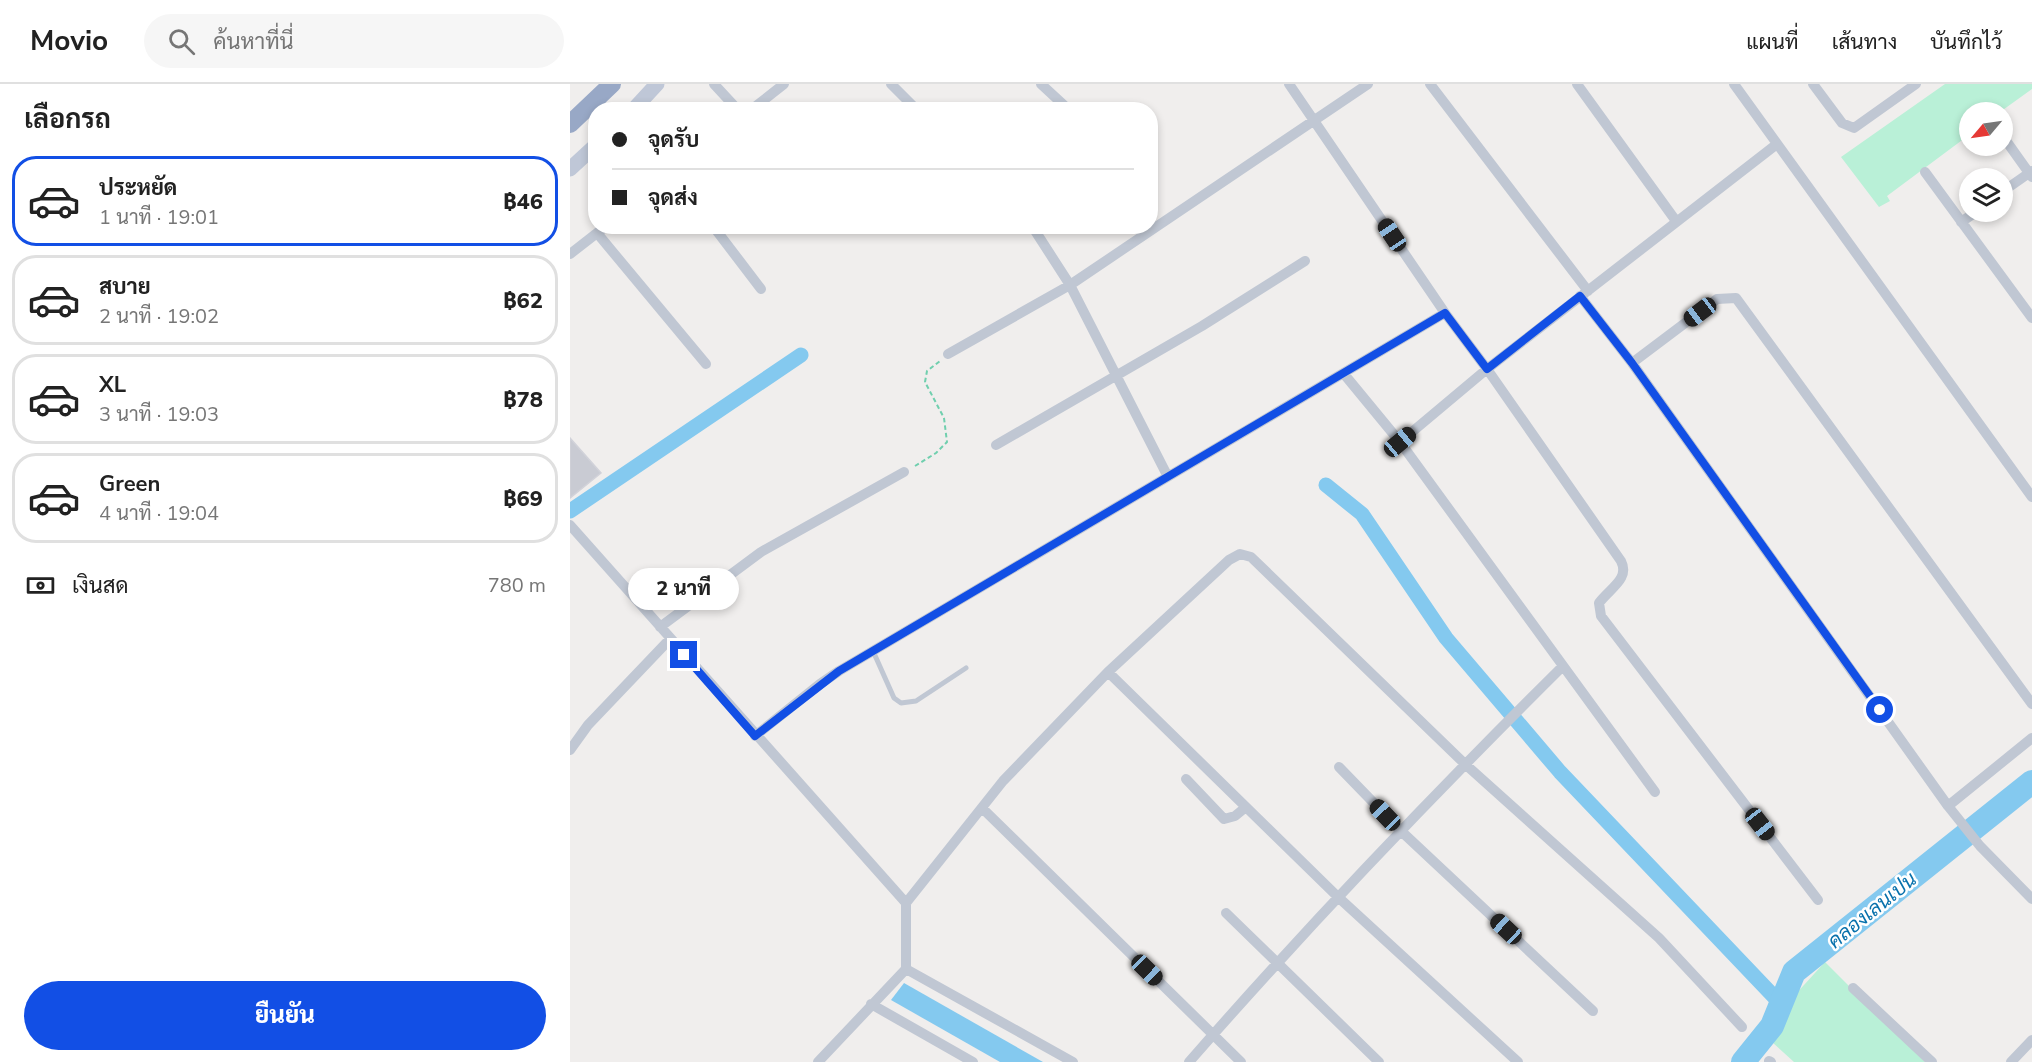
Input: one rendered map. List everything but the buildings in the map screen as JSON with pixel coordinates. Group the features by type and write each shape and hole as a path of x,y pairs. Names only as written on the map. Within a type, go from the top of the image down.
{"highway":[{"path":"593,102 612,84"},
{"path":"570,124 588,107"}],"main road":[{"path":"640,102 657,84"},
{"path":"570,169 588,152"}],"street":[{"path":"714,84 731,102"},
{"path":"761,102 783,84"},
{"path":"891,84 909,102"},
{"path":"1041,84 1060,102"},
{"path":"1289,84 1445,313 1487,369 1625,569 1624,576 1599,603 1601,616 1818,900"},
{"path":"1158,225 1368,84"},
{"path":"1430,84 1584,293 1948,806 1980,846 2032,898"},
{"path":"1577,84 1676,221"},
{"path":"1734,84 2032,497"},
{"path":"1813,84 1842,123 1854,128 1916,84"},
{"path":"1400,442 1487,369 1777,144"},
{"path":"2013,149 2031,173 2013,185"},
{"path":"1925,172 1959,219"},
{"path":"1961,222 2032,318"},
{"path":"570,254 597,234"},
{"path":"605,234 706,364"},
{"path":"719,234 760,290"},
{"path":"1037,234 1070,285 1167,475"},
{"path":"948,354 1070,285 1145,234"},
{"path":"996,445 1117,376 1305,261"},
{"path":"1632,363 1717,299 1736,298 2032,704"},
{"path":"755,736 820,684 873,651 1167,475 1344,375 1445,313"},
{"path":"1344,375 1400,442 1562,667 1656,792"},
{"path":"660,627 760,552 904,472"},
{"path":"571,526 755,736 906,903"},
{"path":"818,1062 906,969 906,903 1003,781 1108,672 1229,560 1240,554 1251,557 1464,764 1659,938 1742,1027"},
{"path":"570,750 588,726 670,639"},
{"path":"1189,1062 1338,897 1464,764 1562,667"},
{"path":"1108,672 1338,897 1518,1062"},
{"path":"1948,806 2032,738"},
{"path":"1339,767 1401,831 1593,1011"},
{"path":"1186,779 1224,819 1235,816 1246,807"},
{"path":"982,808 1241,1062"},
{"path":"1226,913 1379,1062"},
{"path":"906,969 1072,1062"},
{"path":"1853,987 1932,1062"},
{"path":"871,1004 973,1062"},
{"path":"2011,1062 2032,1040"}],"lane":[{"path":"873,651 894,698 901,704 916,701 966,668"}],"path":[{"path":"904,472 936,453 947,442 944,418 925,382 927,371 948,354"}],"green space":[{"path":"1945,84 2032,84 2032,89 2013,103 1959,102 1959,142 1887,196 1890,201 1879,207 1841,157"},
{"path":"1825,962 1925,1062 1794,1062 1772,1042 1793,997"}],"water":[{"path":"904,983 1043,1062 1000,1062 891,1000"}],"waterway":[{"path":"570,511 801,355"},
{"path":"1326,485 1362,514 1446,638 1560,772 1781,1004"},
{"name":"คลองเลนเปน","path":"1743,1062 1772,1026 1794,972 2032,782"}],"route":[{"path":"684,655 755,736 839,671 1167,475 1344,375 1445,313 1487,369 1580,296 1632,363 1880,710"}]}
